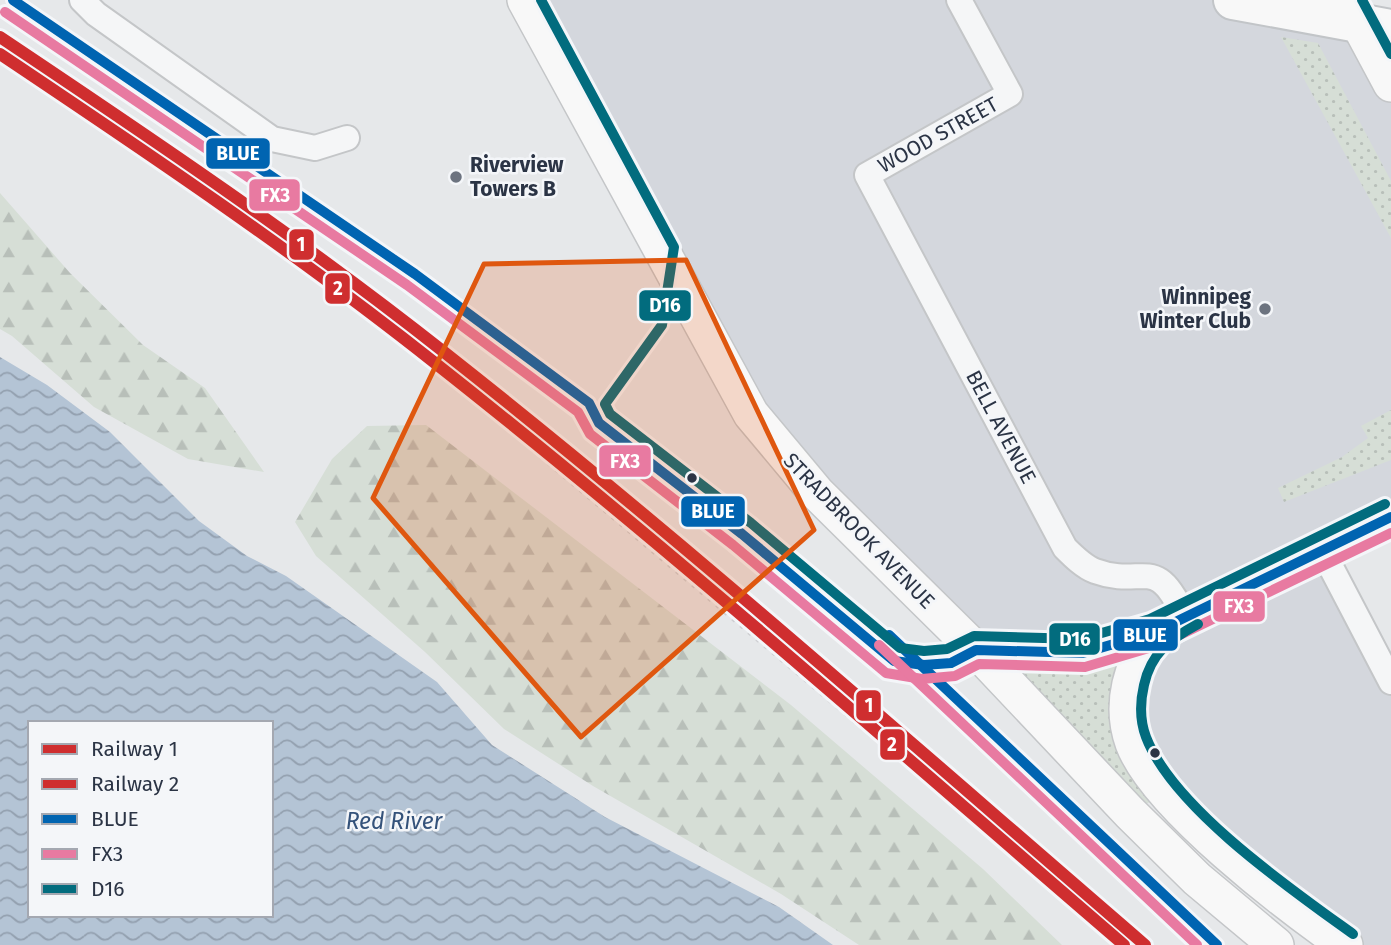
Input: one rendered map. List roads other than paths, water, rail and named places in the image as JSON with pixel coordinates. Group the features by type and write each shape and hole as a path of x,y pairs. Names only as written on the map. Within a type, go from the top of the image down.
{"main road":[{"name":"STRADBROOK AVENUE","path":"525,0 751,414 817,493 976,650 1158,841 1276,945"},
{"path":"1233,0 1365,17 1391,85"},
{"path":"976,650 1034,654 1083,653 1169,624 1391,517"},
{"path":"1169,624 1136,662 1127,705 1130,733 1143,763 1175,802 1233,856 1345,945"}],"street":[{"path":"82,0 96,14 272,139 315,148 347,138"},
{"name":"WOOD STREET","path":"867,175 1010,94 959,0"},
{"name":"BELL AVENUE","path":"867,175 1065,548 1095,571 1161,579 1172,589 1169,624"},
{"path":"1322,550 1391,682"}],"water":[{"name":"Red River","path":"0,357 47,385 110,432 199,521 247,556 286,576 437,682 492,745 605,817 779,907 833,945 0,945"}],"railway":[{"path":"0,57 195,188 434,366 1120,945"}],"rail line":[{"name":"1","path":"0,37 280,229 444,352 710,570 1145,945"},
{"name":"2","path":"0,54 275,243 435,363 697,577 1124,945"}],"place":[{"name":"Riverview Towers B","path":"456,177"},
{"name":"Winnipeg Winter Club","path":"1265,309"}]}
